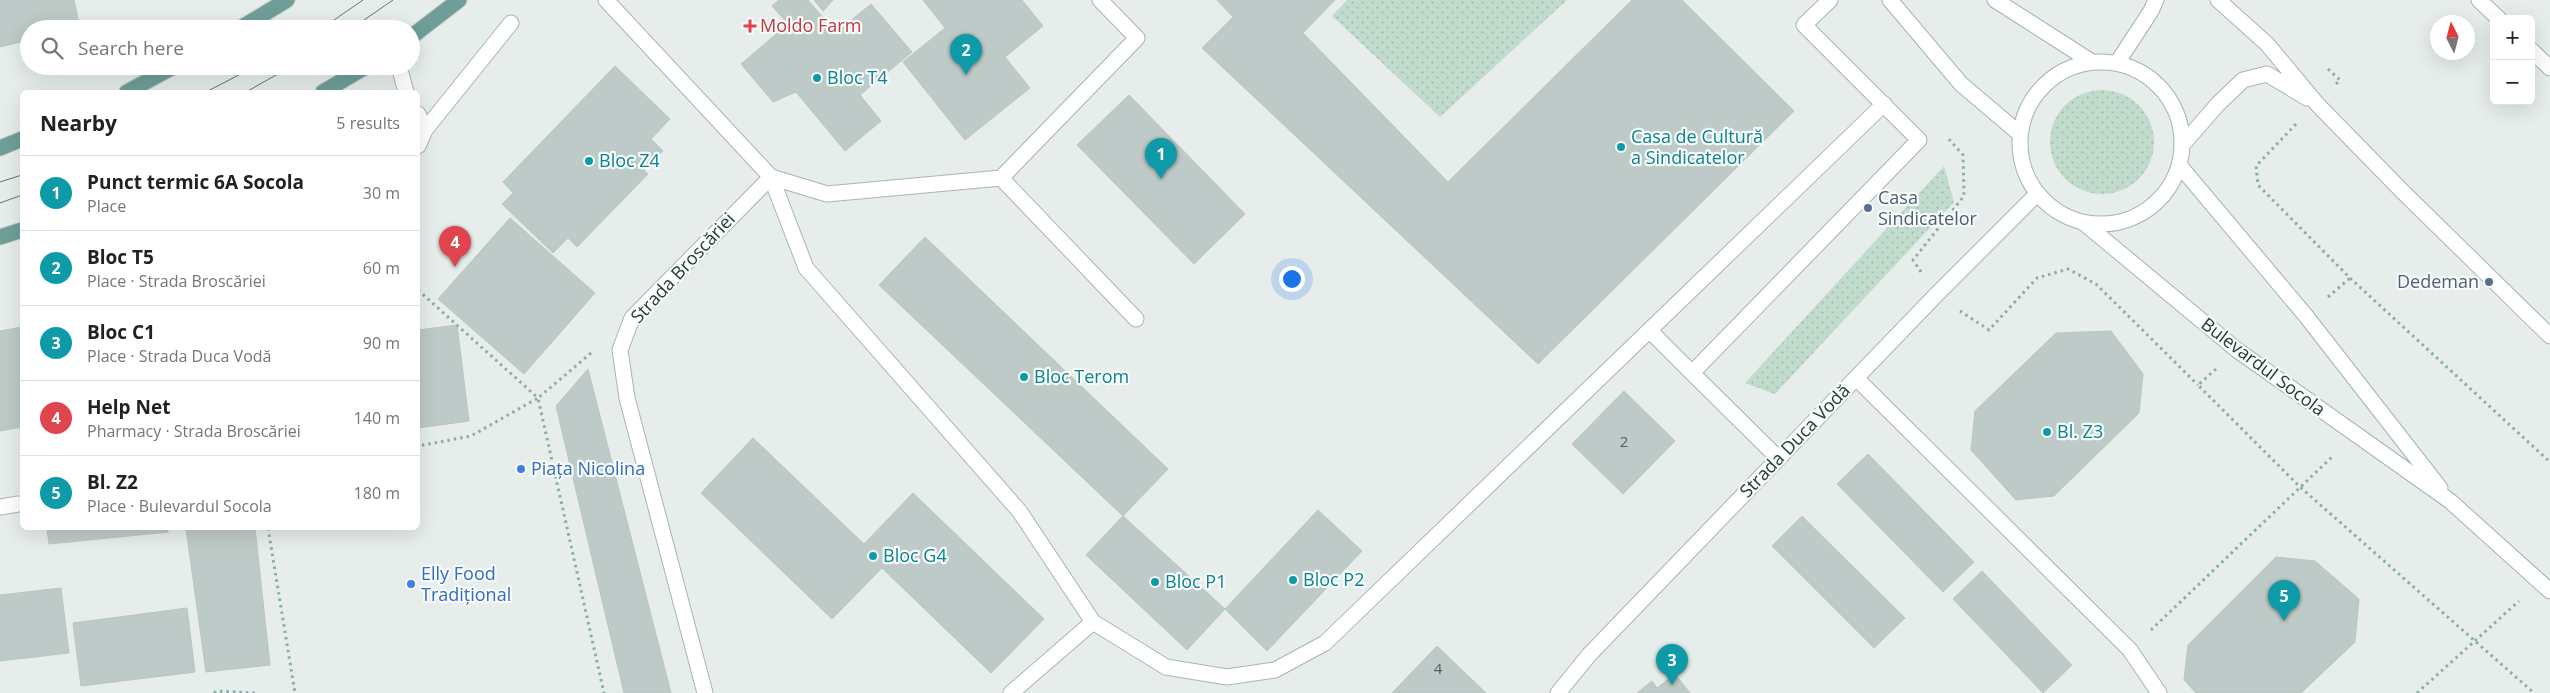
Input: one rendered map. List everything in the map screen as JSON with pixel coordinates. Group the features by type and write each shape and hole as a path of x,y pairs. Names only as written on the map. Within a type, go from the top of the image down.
{"main road":[{"path":"254,20 287,0"},
{"path":"420,30 459,0"},
{"path":"606,0 771,178 806,268 1020,512 1093,622 1166,667 1227,677 1275,670 1325,643 1884,104"},
{"path":"771,178 827,194 1001,178 1137,38 1100,0"},
{"path":"1692,373 1919,140 1804,26 1830,0"},
{"path":"1890,0 1961,84 2020,134"},
{"path":"1995,0 2092,62"},
{"path":"2117,63 2152,11 2156,0"},
{"path":"2218,0 2267,44 2317,104 2402,191 2550,336"},
{"path":"2480,0 2495,15"},
{"path":"420,141 425,130 510,23"},
{"path":"2535,54 2550,68"},
{"path":"2092,62 2117,63 2144,73 2165,92 2179,116 2183,144 2180,166 2170,188 2153,206 2139,215 2132,219 2108,225 2084,223 2058,212 2037,194 2024,169 2020,156 2020,134 2027,108 2043,85 2065,70 2092,62"},
{"path":"2183,144 2218,104 2243,80 2267,74 2317,104"},
{"path":"131,90 158,75"},
{"path":"326,90 352,75"},
{"path":"401,75 404,90"},
{"path":"420,119 425,130"},
{"path":"0,148 20,140"},
{"name":"Bulevardul Socola","path":"2180,166 2306,316 2450,502"},
{"name":"Strada Broscăriei","path":"705,693 627,398 620,350 632,318 771,178"},
{"path":"1001,178 1136,319"},
{"name":"Strada Duca Vodă","path":"1558,693 1568,687 1589,655 1778,458 2037,194"},
{"name":"Bulevardul Socola","path":"2084,223 2237,350 2450,502 2545,587"},
{"path":"0,237 20,231"},
{"path":"1650,331 1778,458"},
{"path":"1856,378 2130,650 2159,693"},
{"path":"0,507 18,504"},
{"path":"1011,693 1093,622"}],"path":[{"path":"2317,104 2277,142 2256,166 2258,185 2350,278 2550,462"},
{"path":"420,292 538,398 604,693"},
{"path":"420,446 471,436 538,398 596,349"},
{"path":"2237,350 2198,385 2300,486 2534,693"},
{"path":"2130,650 2355,434"},
{"path":"268,530 294,693"},
{"path":"2418,693 2476,640 2545,587"},
{"path":"214,693 217,691 255,693"}],"green space":[{"path":"1347,0 1567,0 1440,117 1332,16"},
{"path":"2102,90 2122,94 2139,105 2150,122 2154,142 2150,162 2139,179 2122,190 2102,194 2082,190 2065,179 2054,162 2050,142 2054,122 2065,105 2082,94"},
{"path":"1944,166 1954,202 1775,394 1745,383"}],"building":[{"path":"0,0 74,0 78,20 20,20 20,42 0,47"},
{"name":"Bloc T4","path":"779,0 808,0 836,33 871,4 912,52 860,95 881,121 845,151 796,92 773,102 741,64 788,24 772,6"},
{"path":"814,0 833,0 823,11"},
{"path":"923,0 1022,0 1043,26 1005,57 1030,88 965,140 903,62 945,28"},
{"name":"Casa de Cultură a Sindicatelor","path":"1217,0 1335,0 1303,33 1448,182 1632,0 1682,0 1794,111 1538,364 1202,48 1233,17"},
{"name":"Bloc Z4","path":"615,66 670,119 651,139 663,151 644,170 648,174 577,247 568,238 553,253 502,204 513,193 503,182"},
{"path":"1129,95 1245,214 1194,264 1077,145"},
{"path":"510,218 595,293 524,374 438,299"},
{"name":"Bloc Terom","path":"925,237 1168,469 1123,516 879,285"},
{"path":"457,325 469,421 420,428 420,330"},
{"path":"20,327 20,427 0,431 0,331"},
{"name":"Bl. Z3","path":"2111,331 2143,374 2139,413 2054,496 2016,500 1971,450 1975,411 2056,333"},
{"path":"588,369 671,693 624,693 556,406"},
{"path":"1624,391 1675,441 1623,494 1572,444"},
{"name":"Bloc G4","path":"753,438 864,544 913,493 1044,619 991,673 882,568 832,619 701,493"},
{"path":"1868,454 1974,562 1943,592 1837,484"},
{"name":"Bloc P2","path":"1318,510 1362,551 1267,651 1225,609"},
{"name":"Bloc P1","path":"1123,516 1225,609 1187,650 1086,555"},
{"path":"1802,516 1905,618 1874,648 1772,546"},
{"path":"47,530 168,530 168,532 49,544"},
{"path":"186,530 255,530 270,665 206,672"},
{"path":"2276,557 2315,561 2359,599 2355,642 2301,693 2196,693 2184,680 2188,645"},
{"path":"1982,571 2072,665 2043,693 1953,599"},
{"path":"61,588 69,653 0,661 0,595"},
{"path":"187,608 195,672 81,686 73,623"},
{"path":"1437,646 1486,693 1392,693"},
{"path":"1675,674 1690,693 1637,693 1652,681 1657,688"}],"tram line":[{"path":"334,20 363,0"},
{"path":"364,20 393,0"},
{"path":"210,90 239,75"},
{"path":"250,90 276,75"},
{"path":"0,182 20,176"},
{"path":"0,203 20,196"}],"place":[{"name":"Moldo Farm","path":"750,26"},
{"name":"Bloc T5","path":"966,75"},
{"name":"Bloc T4","path":"817,78"},
{"name":"Casa de Cultură a Sindicatelor","path":"1621,147"},
{"name":"Bloc Z4","path":"589,161"},
{"name":"Punct termic 6A Socola","path":"1161,179"},
{"name":"Casa Sindicatelor","path":"1868,208"},
{"name":"Help Net","path":"455,267"},
{"name":"Dedeman","path":"2489,282"},
{"name":"Bloc Terom","path":"1024,377"},
{"name":"Bl. Z3","path":"2047,432"},
{"name":"Piața Nicolina","path":"521,469"},
{"name":"Bloc G4","path":"873,556"},
{"name":"Bloc P2","path":"1293,580"},
{"name":"Bloc P1","path":"1155,582"},
{"name":"Elly Food Tradițional","path":"411,584"},
{"name":"Bl. Z2","path":"2284,621"},
{"name":"Bloc C1","path":"1672,685"}]}
